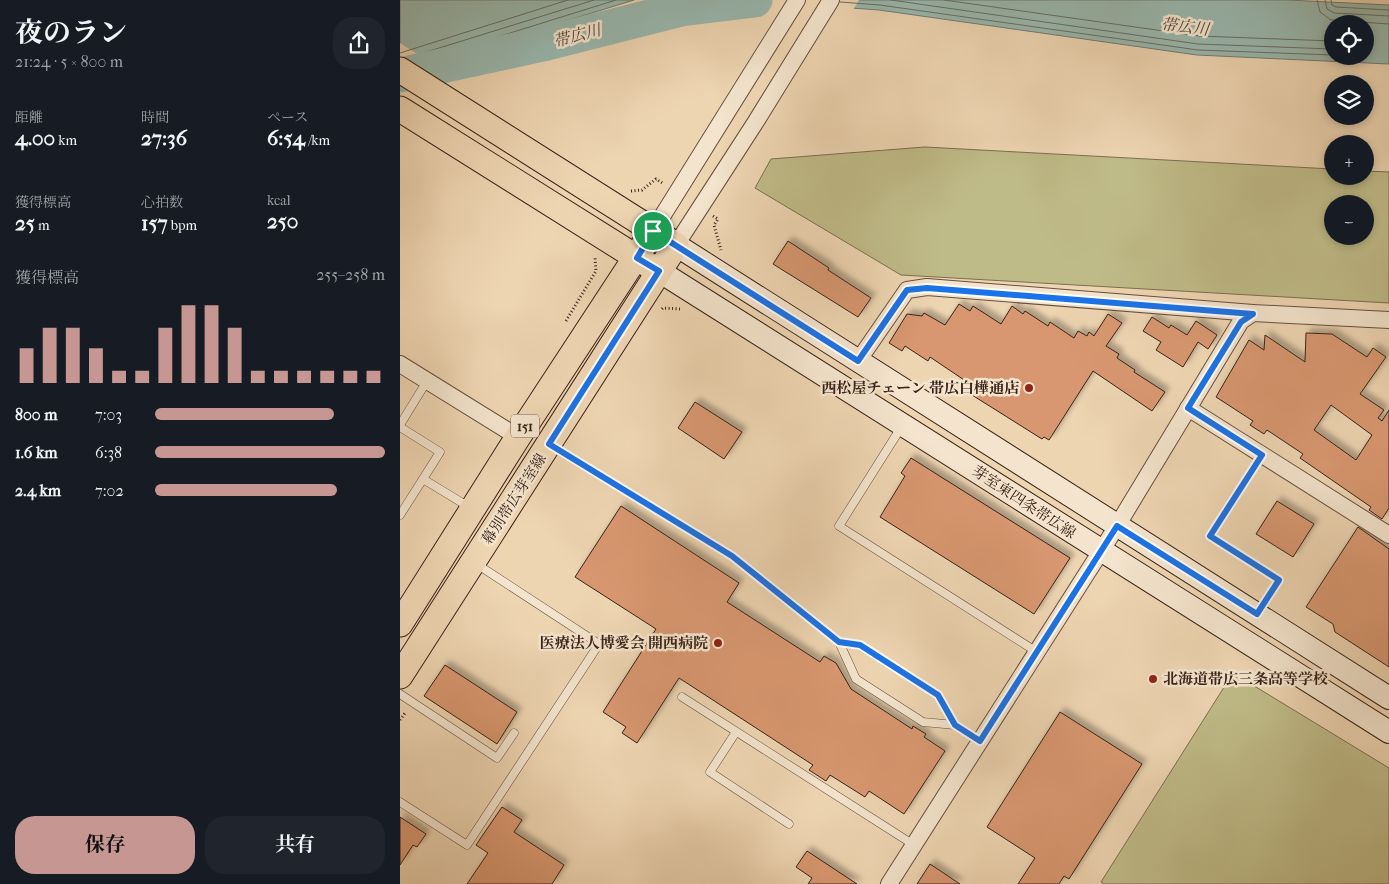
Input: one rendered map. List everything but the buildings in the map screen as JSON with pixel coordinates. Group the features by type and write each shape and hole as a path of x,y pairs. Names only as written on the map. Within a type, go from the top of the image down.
{"main road":[{"path":"400,70 676,245"},
{"path":"400,109 659,271"},
{"name":"幕別帯広芽室線","path":"400,624 518,437 653,231"},
{"name":"幕別帯広芽室線","path":"400,676 676,245"},
{"name":"芽室東四条帯広線","path":"676,245 1389,698"},
{"name":"芽室東四条帯広線","path":"659,271 1389,732"}],"street":[{"path":"653,231 797,0"},
{"path":"676,245 756,123 831,0"},
{"path":"858,361 907,290 920,288 1253,314 1389,320"},
{"path":"890,884 1117,526 1241,322 1253,314"},
{"path":"400,364 518,437"},
{"path":"1188,408 1389,535"}],"lane":[{"path":"400,515 440,452 400,426 427,381"},
{"path":"903,425 839,526 1037,652"},
{"path":"549,444 732,556 839,642 856,679 923,722 955,725 980,741"},
{"path":"1257,614 1279,580 1210,536 1262,455"},
{"path":"423,479 472,510"},
{"path":"400,802 467,845 598,644 473,562"},
{"path":"839,642 860,645 938,695 955,725"},
{"path":"400,694 498,758 514,733"},
{"path":"682,697 914,845"},
{"path":"736,732 710,772 789,824"}],"path":[{"path":"563,325 596,271 595,256"}],"shaded area":[{"path":"925,147 1324,169 1324,185 1374,185 1374,171 1389,172 1389,303 901,275 755,188 771,159"},
{"path":"1233,673 1389,768 1389,884 1104,884 1101,882"}],"water":[{"path":"400,0 634,0 400,72"},
{"path":"741,0 1288,0 1389,5 1389,64 1374,63 1374,15 1324,15 1324,61 1197,55 879,10"}],"pier":[{"path":"768,0 859,0 853,10 765,4"},
{"path":"400,43 433,64 400,75"}],"waterway":[{"name":"帯広川","path":"400,75 543,44 681,9 755,0"}],"place":[{"name":"西松屋チェーン 帯広白樺通店","path":"1029,388"},
{"name":"医療法人博愛会 開西病院","path":"718,643"},
{"name":"北海道帯広三条高等学校","path":"1153,679"}],"route":[{"path":"653,231 858,361 907,290 927,288 1253,314 1241,322 1188,408 1262,455 1210,536 1279,580 1257,614 1117,526 980,741 955,725 938,695 860,645 839,642 732,556 549,444 659,271 637,258 653,231"}]}
